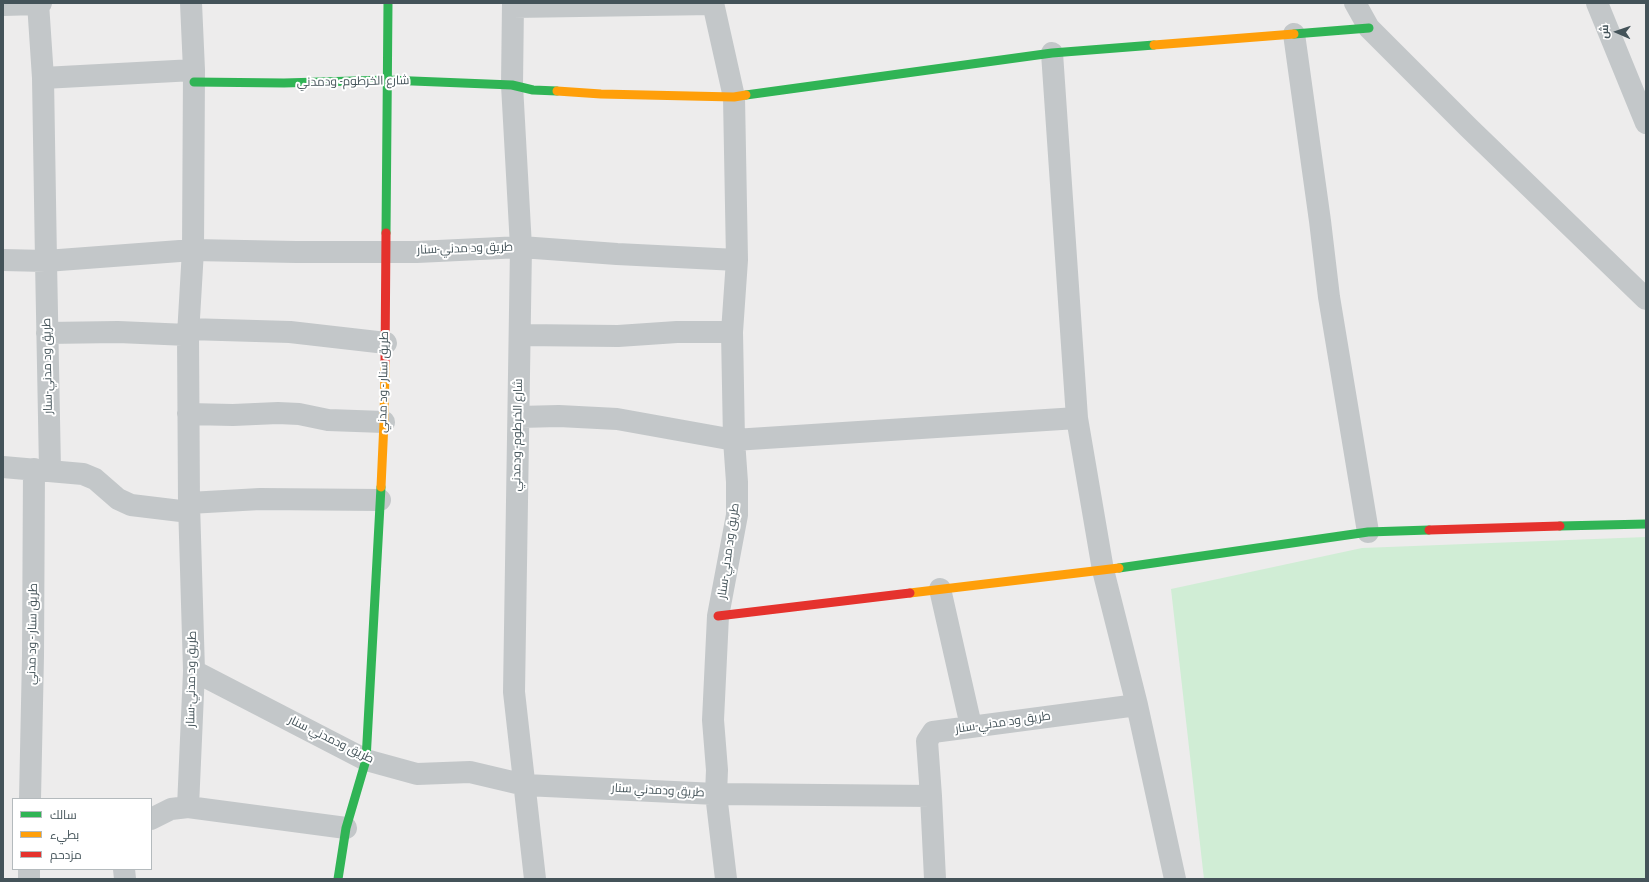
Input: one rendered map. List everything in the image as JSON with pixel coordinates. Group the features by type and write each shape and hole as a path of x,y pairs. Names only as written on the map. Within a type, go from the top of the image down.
{"street":[{"name":"طريق ود مدني-سنار","path":"39,3 43,78 47,333 42,470"},
{"path":"3,5 39,3"},
{"name":"طريق ود مدني-سنار","path":"188,807 194,671 188,414 188,332 193,250 194,76 191,3"},
{"name":"طريق سنار - ود مدني","path":"366,760 384,422 386,343 388,3"},
{"name":"طريق ود مدني-سنار","path":"714,3 734,97 737,260 732,332 737,515 718,616 713,720 717,770 716,794 726,879"},
{"path":"513,5 714,3"},
{"path":"1355,3 1369,28 1469,128 1646,299"},
{"path":"1597,3 1646,123"},
{"name":"شارع الخرطوم- ودمدني","path":"513,5 512,85 521,247 514,692 535,879"},
{"name":"شارع الخرطوم- ودمدني","path":"194,76 284,83 388,80 452,82 512,85 533,90 601,94 734,97 1052,53 1369,28"},
{"path":"1294,34 1329,297 1368,532"},
{"path":"1052,53 1077,418 1102,570 1137,705 1175,879"},
{"path":"43,78 194,76"},
{"name":"طريق ود مدني-سنار","path":"3,260 46,261 193,250 296,252 438,251 521,247 617,254 737,260"},
{"path":"47,333 290,332 386,343"},
{"path":"520,335 618,336 677,332 732,332"},
{"path":"188,414 233,415 278,413 299,414 328,420 384,422"},
{"path":"519,417 559,416 617,419 734,440 1077,418"},
{"path":"3,467 83,474 95,479 118,498 131,504 189,508 260,499 380,500"},
{"name":"طريق سنار - ود مدني","path":"30,798 33,648 42,470"},
{"path":"718,616 1102,570 1368,532 1646,524"},
{"path":"940,589 971,726"},
{"name":"طريق ودمدني سنار","path":"194,671 366,760 417,774 470,772 525,785 716,794"},
{"name":"طريق ود مدني-سنار","path":"935,879 928,741 933,732 1137,705"},
{"path":"338,879 346,828 366,760"},
{"path":"716,794 931,796"},
{"path":"152,818 171,808 188,807 346,828"}],"green space":[{"path":"1646,537 1646,879 1204,879 1171,589 1362,548"}],"traffic: fast":[{"path":"386,233 388,3"},
{"path":"1294,34 1369,28"},
{"path":"746,95 1052,53 1154,45"},
{"path":"194,82 284,83 388,80 512,85 533,90 557,91"},
{"path":"338,879 346,828 366,760 381,487"},
{"path":"1560,526 1646,524"},
{"path":"1119,568 1368,532 1429,530"}],"traffic: slow":[{"path":"1154,45 1294,34"},
{"path":"557,91 601,94 734,97 746,95"},
{"path":"381,487 385,363"},
{"path":"910,593 1119,568"}],"traffic: jam":[{"path":"385,363 386,233"},
{"path":"1429,530 1560,526"},
{"path":"718,616 910,593"}]}
